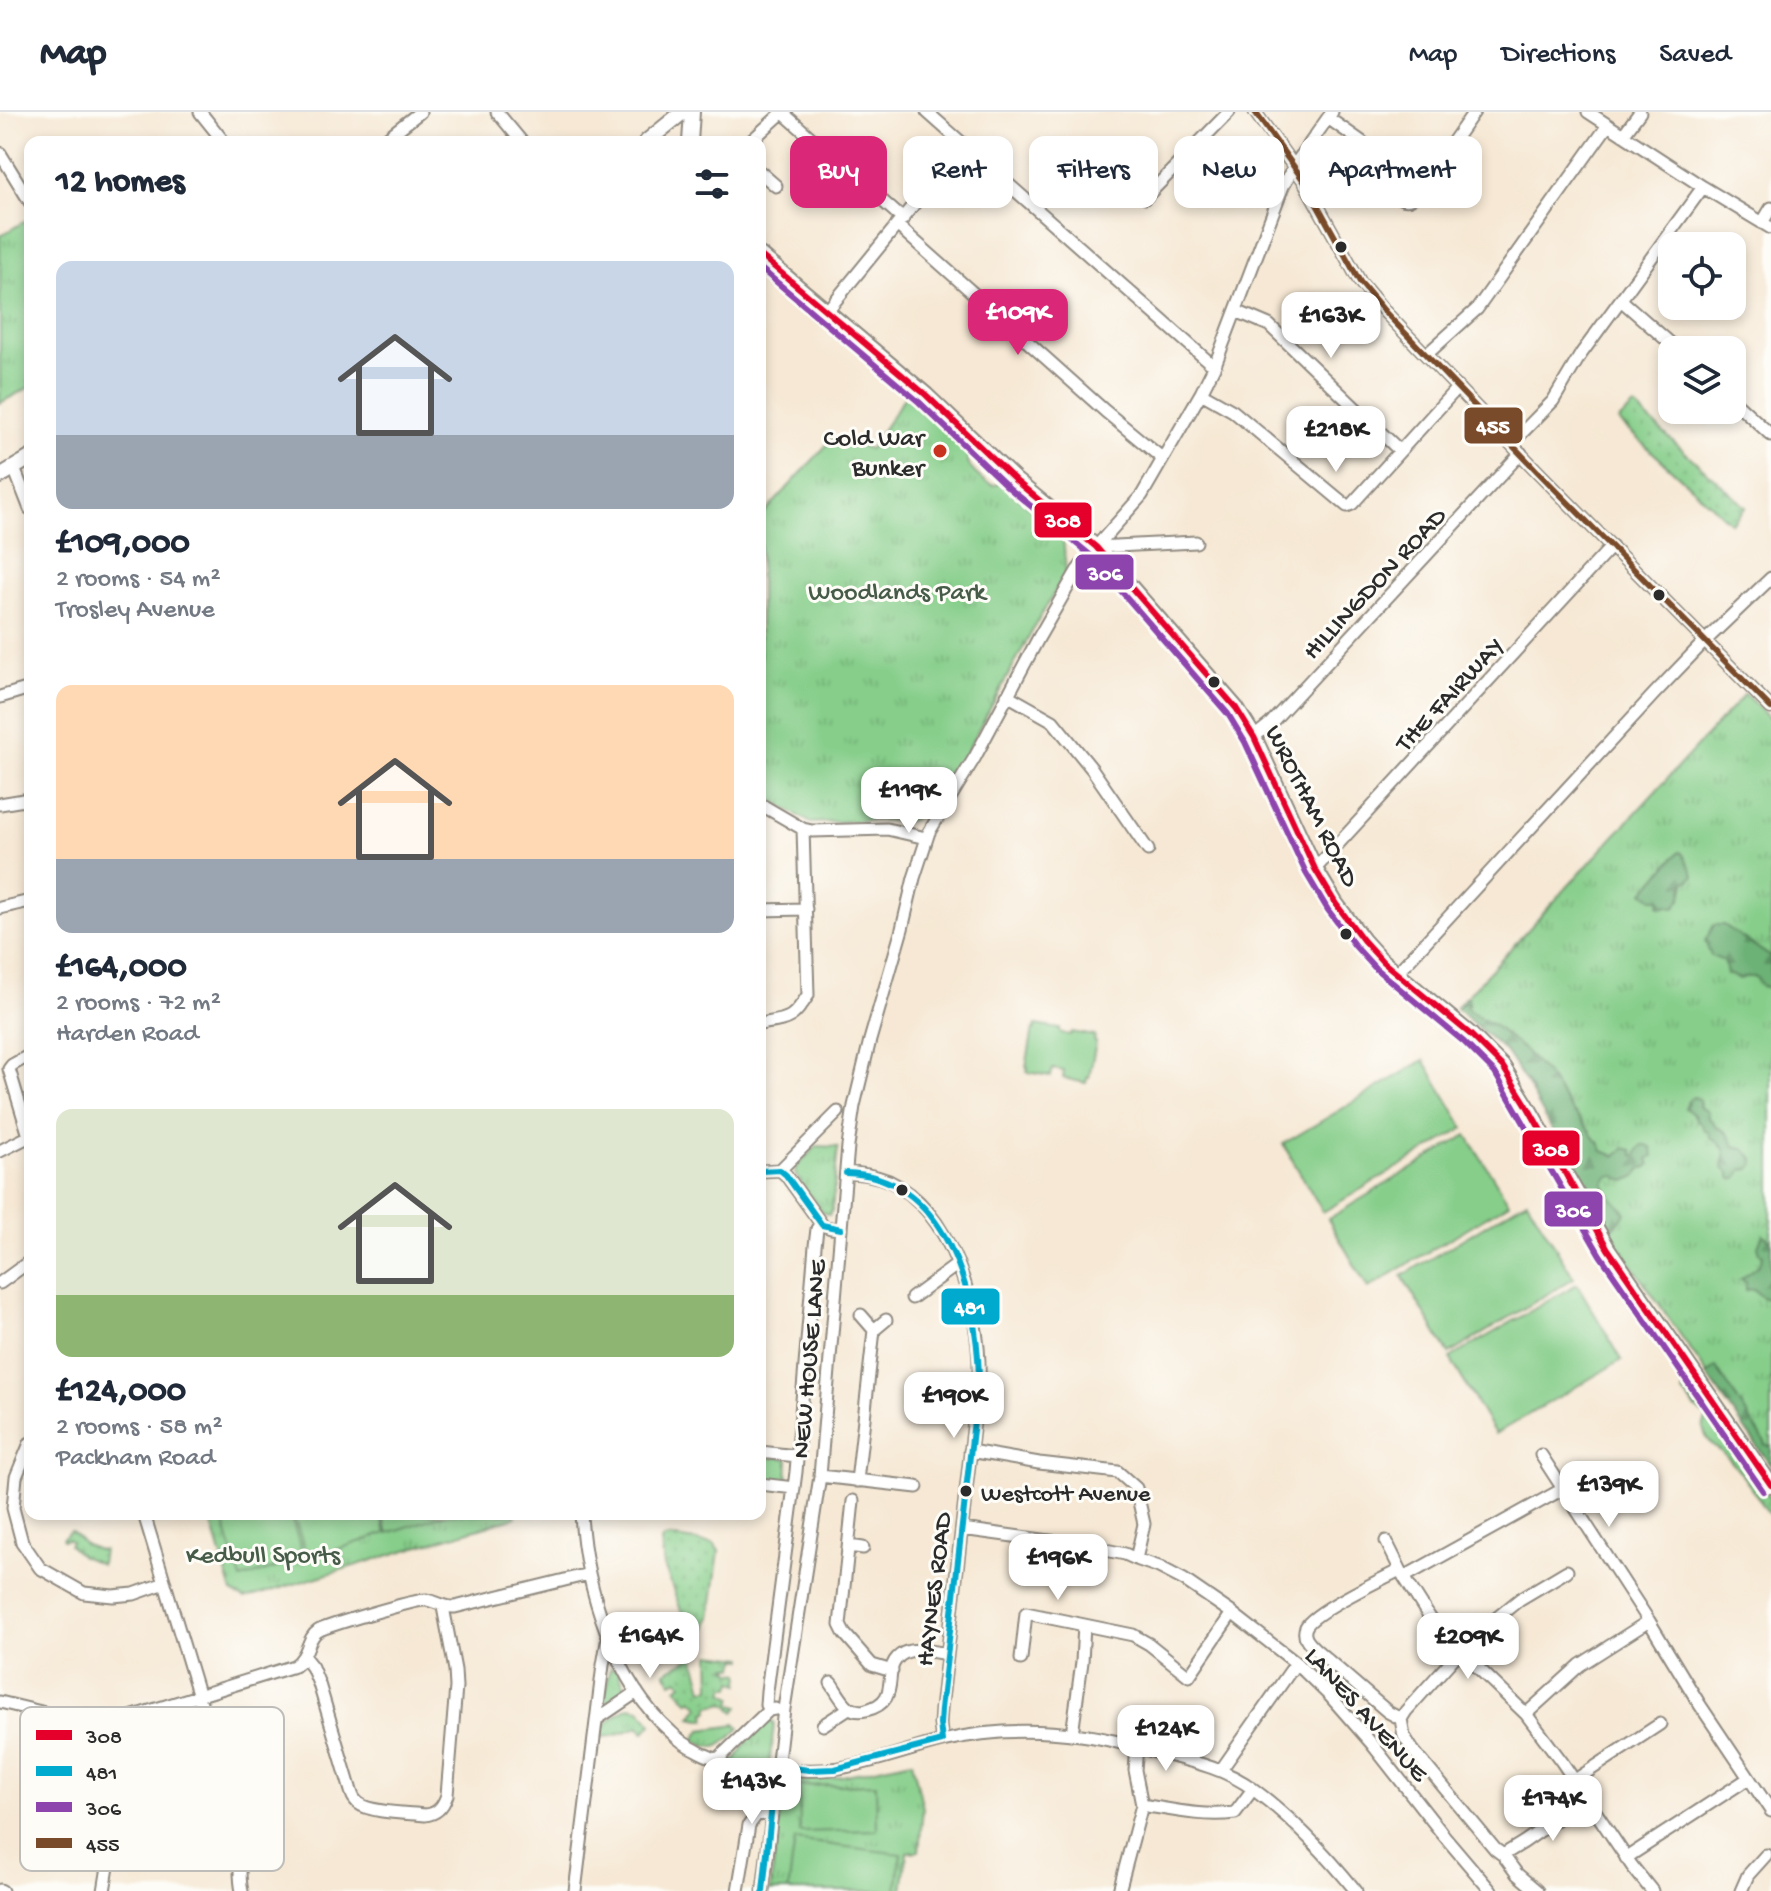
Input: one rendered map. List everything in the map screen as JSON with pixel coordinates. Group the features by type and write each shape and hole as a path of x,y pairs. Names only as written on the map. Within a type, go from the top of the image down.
{"main road":[{"path":"654,136 683,112"},
{"path":"688,136 692,112"},
{"path":"665,127 677,130 682,136"},
{"name":"WROTHAM ROAD","path":"766,260 926,395 1016,481 1096,547 1236,708 1254,737 1329,893 1371,950 1482,1045 1506,1071 1608,1249 1771,1485"},
{"path":"0,476 24,462"}],"street":[{"path":"200,112 219,136"},
{"path":"390,136 420,112"},
{"path":"497,112 517,136"},
{"path":"757,136 783,112 1121,425 1163,459"},
{"path":"927,112 954,136"},
{"path":"1158,185 1229,112"},
{"path":"1255,112 1294,166 1360,282 1385,312 1771,708"},
{"path":"1330,115 1362,142 1395,193 1406,201 1416,195 1474,112"},
{"path":"1588,112 1767,225 1771,208"},
{"path":"1623,135 1640,112"},
{"name":"NEW HOUSE LANE","path":"763,1891 776,1766 820,1476 854,1106 926,838 975,757 1077,571 1142,495 1201,393 1215,365 1283,186 1330,115"},
{"path":"1427,354 1477,309 1608,125"},
{"path":"0,153 24,192"},
{"path":"766,177 776,186"},
{"path":"1512,443 1553,401 1581,354 1703,187"},
{"path":"1013,188 1215,365"},
{"path":"827,311 912,208"},
{"path":"1621,300 1662,336"},
{"path":"1236,311 1269,325 1400,451"},
{"path":"1201,393 1233,411 1347,506 1458,387"},
{"path":"1746,412 1771,435"},
{"name":"HILLINGDON ROAD","path":"1254,737 1270,724 1521,453"},
{"path":"14,468 24,494"},
{"path":"1096,547 1196,542"},
{"name":"THE FAIRWAY","path":"1315,869 1612,546"},
{"path":"1396,974 1705,641 1771,578"},
{"path":"0,697 24,690"},
{"path":"1007,695 1053,721 1092,769 1148,850"},
{"path":"0,804 24,800"},
{"path":"766,807 803,829 820,832 887,829 926,838"},
{"path":"766,1023 790,1018 808,995 803,829"},
{"path":"0,908 24,902"},
{"path":"766,910 806,909"},
{"path":"24,1058 5,1073 24,1121"},
{"path":"766,1171 780,1170 838,1112"},
{"path":"0,1151 24,1139"},
{"path":"780,1170 821,1223 841,1229"},
{"name":"HAYNES ROAD","path":"846,1173 879,1177 912,1196 938,1228 958,1264 973,1310 979,1377 940,1721 942,1741"},
{"name":"NEW HOUSE LANE","path":"717,1760 772,1709 766,1705 767,1691 794,1488 815,1246 821,1223"},
{"path":"912,1298 958,1264"},
{"path":"0,1283 24,1265"},
{"path":"861,1315 874,1330"},
{"path":"857,1481 874,1330 886,1320"},
{"path":"970,1451 1118,1472 1136,1488 1144,1524 1136,1559"},
{"path":"766,1453 797,1456"},
{"path":"1541,1455 1771,1811"},
{"path":"24,1458 16,1477 13,1508 22,1542 40,1568 84,1593 98,1595 134,1594 165,1583"},
{"path":"820,1476 917,1487"},
{"path":"766,1485 794,1488"},
{"path":"1401,1719 1388,1712 1315,1649 1307,1640 1306,1626 1317,1615 1561,1490"},
{"path":"853,1501 840,1625 873,1666 892,1671"},
{"path":"146,1520 202,1707"},
{"path":"582,1520 589,1574 598,1609 637,1692 670,1732 727,1769 750,1807 771,1816"},
{"name":"LANES AVENUE","path":"962,1529 1096,1547 1125,1554 1184,1580 1296,1663 1330,1696 1491,1891"},
{"path":"1386,1541 1430,1618 1526,1714 1652,1891"},
{"path":"849,1546 863,1548"},
{"path":"1537,1891 1517,1874 1412,1749 1404,1736 1401,1719 1487,1626 1520,1599 1567,1571"},
{"path":"165,1707 298,1664 313,1636 323,1629 422,1600 443,1607 455,1607 589,1574"},
{"path":"304,1657 317,1678 355,1800 374,1809 425,1815 433,1813 447,1795 456,1687 443,1607"},
{"path":"1021,1659 1026,1613 1133,1635 1189,1676 1232,1613"},
{"path":"1526,1714 1580,1665 1649,1621"},
{"path":"1072,1734 1084,1625"},
{"path":"575,1891 607,1643 610,1639"},
{"path":"831,1683 849,1708 855,1712 864,1711 887,1699 896,1660 908,1652 947,1654"},
{"path":"1221,1770 1296,1663"},
{"path":"597,1719 637,1692"},
{"path":"0,1702 20,1707"},
{"path":"823,1725 849,1708"},
{"path":"1575,1780 1660,1724"},
{"path":"776,1766 835,1769 942,1741 1004,1733 1072,1734 1137,1747 1221,1770 1253,1789 1293,1823 1356,1891"},
{"path":"1119,1891 1142,1805 1135,1770 1137,1747"},
{"path":"1626,1858 1749,1778"},
{"path":"1142,1805 1189,1813 1235,1813 1253,1789"},
{"path":"1503,1855 1587,1798"},
{"path":"738,1891 749,1825 758,1813"},
{"path":"1741,1891 1748,1875 1766,1855"},
{"path":"104,1891 106,1871"},
{"path":"240,1871 242,1891"}],"green space":[{"path":"24,221 24,390 0,403 0,236"},
{"name":"Woodlands Park","path":"907,393 970,453 969,464 978,476 990,484 1001,483 1063,535 1066,573 960,764 922,814 907,821 811,823 766,797 766,511 832,439 870,449"},
{"path":"1634,406 1746,507 1731,523 1618,421"},
{"path":"1745,694 1771,720 1771,1466 1608,1230 1520,1071 1505,1051 1456,1008"},
{"path":"1679,852 1694,876 1685,881 1682,897 1675,907 1662,907 1659,905 1660,899 1653,899 1644,892"},
{"path":"1714,925 1724,925 1771,957 1771,988 1762,986 1756,977 1740,979 1727,974 1724,961 1711,956 1705,941"},
{"path":"1466,997 1469,999 1467,1009 1494,1025 1526,1052 1551,1080 1603,1151 1615,1156 1624,1148 1632,1150 1635,1156 1643,1145 1652,1148 1653,1156 1648,1159 1650,1165 1641,1169 1638,1175 1626,1181 1611,1175 1604,1183 1607,1192 1626,1213 1616,1225 1608,1230 1532,1091 1505,1051 1456,1008"},
{"path":"1036,1025 1060,1029 1060,1033 1070,1035 1072,1032 1095,1036 1086,1083 1063,1078 1064,1071 1053,1069 1051,1076 1027,1072"},
{"path":"1424,1060 1464,1128 1323,1212 1283,1144"},
{"path":"1689,1099 1699,1099 1700,1108 1706,1110 1716,1127 1728,1134 1734,1146 1743,1148 1754,1159 1750,1169 1742,1170 1733,1180 1723,1168 1725,1150 1685,1108"},
{"path":"1467,1135 1509,1203 1368,1288 1328,1219"},
{"path":"817,1146 838,1147 829,1215 823,1213 795,1174 796,1167"},
{"path":"1527,1200 1574,1278 1449,1354 1402,1276"},
{"path":"1763,1234 1771,1241 1771,1299 1761,1297 1754,1289 1746,1290 1746,1282 1741,1279 1759,1265 1763,1255 1758,1246"},
{"path":"1577,1284 1622,1360 1495,1434 1450,1358"},
{"path":"1716,1367 1771,1447 1771,1466 1707,1375"},
{"path":"1690,1382 1771,1499 1771,1517 1729,1459 1706,1436 1704,1427 1707,1418 1683,1392"},
{"path":"766,1456 788,1459 787,1485 766,1483"},
{"name":"Kedbull Sports","path":"211,1520 506,1520 245,1599 232,1592"},
{"path":"223,1520 292,1520 304,1559 241,1579"},
{"path":"295,1520 382,1520 386,1533 308,1559"},
{"path":"384,1520 428,1520 388,1533"},
{"path":"71,1531 84,1544 103,1550 101,1564 81,1556 69,1545 71,1542 68,1539 63,1540"},
{"path":"669,1537 714,1544 719,1551 710,1617 703,1635 693,1638 664,1566 661,1541"},
{"path":"710,1654 744,1660 737,1659 735,1667 727,1666 731,1672 741,1673 740,1684 733,1681 724,1692 733,1697 731,1704 739,1707 735,1712 726,1703 709,1706 709,1711 705,1712 706,1720 691,1717 699,1706 692,1699 689,1702 677,1688 682,1684 678,1679 672,1682 665,1672 694,1656 703,1689 711,1688"},
{"path":"611,1668 618,1670 626,1689 623,1696 609,1704 605,1699"},
{"path":"629,1707 640,1709 652,1724 644,1732 639,1727 601,1737 607,1723"},
{"path":"770,1719 774,1726 765,1798 756,1804 730,1760 736,1760 747,1741"},
{"path":"735,1723 740,1728 719,1746 708,1747 694,1740 701,1730"},
{"path":"912,1761 923,1808 919,1851 907,1852 902,1891 770,1891 783,1790 791,1781 833,1778"},
{"path":"876,1784 877,1830 800,1832 799,1786"},
{"path":"795,1840 901,1854 896,1891 788,1891"}],"transit line":[{"name":"455","path":"1255,112 1304,181 1360,282 1385,312 1771,708"},
{"name":"308","path":"766,260 926,395 1016,481 1096,547 1236,708 1254,737 1315,869 1336,904 1383,962 1471,1035 1503,1067 1608,1249 1771,1485"},
{"name":"306","path":"766,273 919,402 1009,488 1089,554 1228,714 1245,742 1306,873 1328,910 1376,969 1464,1042 1495,1073 1600,1255 1763,1491"},
{"name":"481","path":"766,1171 780,1170 822,1225 841,1229"},
{"name":"481","path":"846,1173 880,1179 909,1194 932,1217 949,1245 962,1277 977,1345 979,1377 941,1709 942,1741"},
{"name":"481","path":"776,1766 835,1769 942,1741"},
{"name":"481","path":"763,1891 776,1766"}],"place":[{"name":"Cold War Bunker","path":"940,451"},
{"name":"Westcott Avenue","path":"966,1491"}]}
